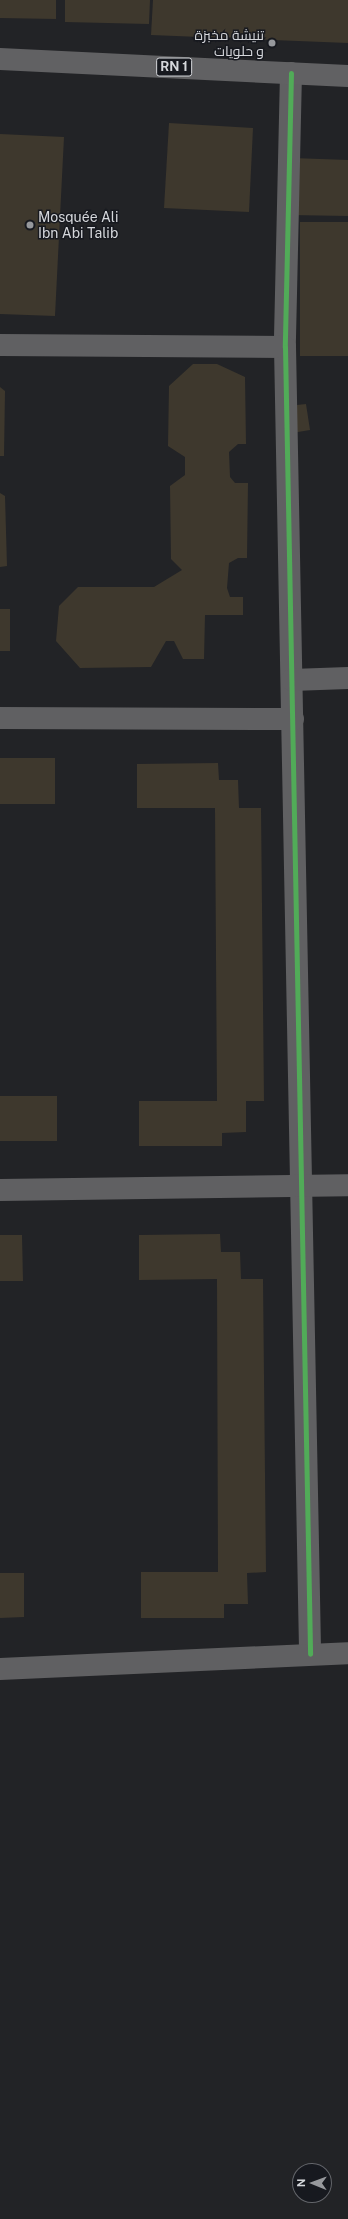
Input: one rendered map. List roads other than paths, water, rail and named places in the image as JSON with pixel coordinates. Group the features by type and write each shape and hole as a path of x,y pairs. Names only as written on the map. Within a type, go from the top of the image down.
{"main road":[{"name":"RN 1","path":"0,59 348,76"}],"street":[{"path":"291,73 285,347 303,1186 310,1654"},
{"path":"0,345 285,347"},
{"path":"292,680 348,678"},
{"path":"0,718 293,719"},
{"path":"0,1190 348,1185"},
{"path":"0,1669 348,1653"}],"place":[{"name":"تنيشة مخبزة و حلويات","path":"272,43"},
{"name":"Mosquée Ali Ibn Abi Talib","path":"30,225"}]}
